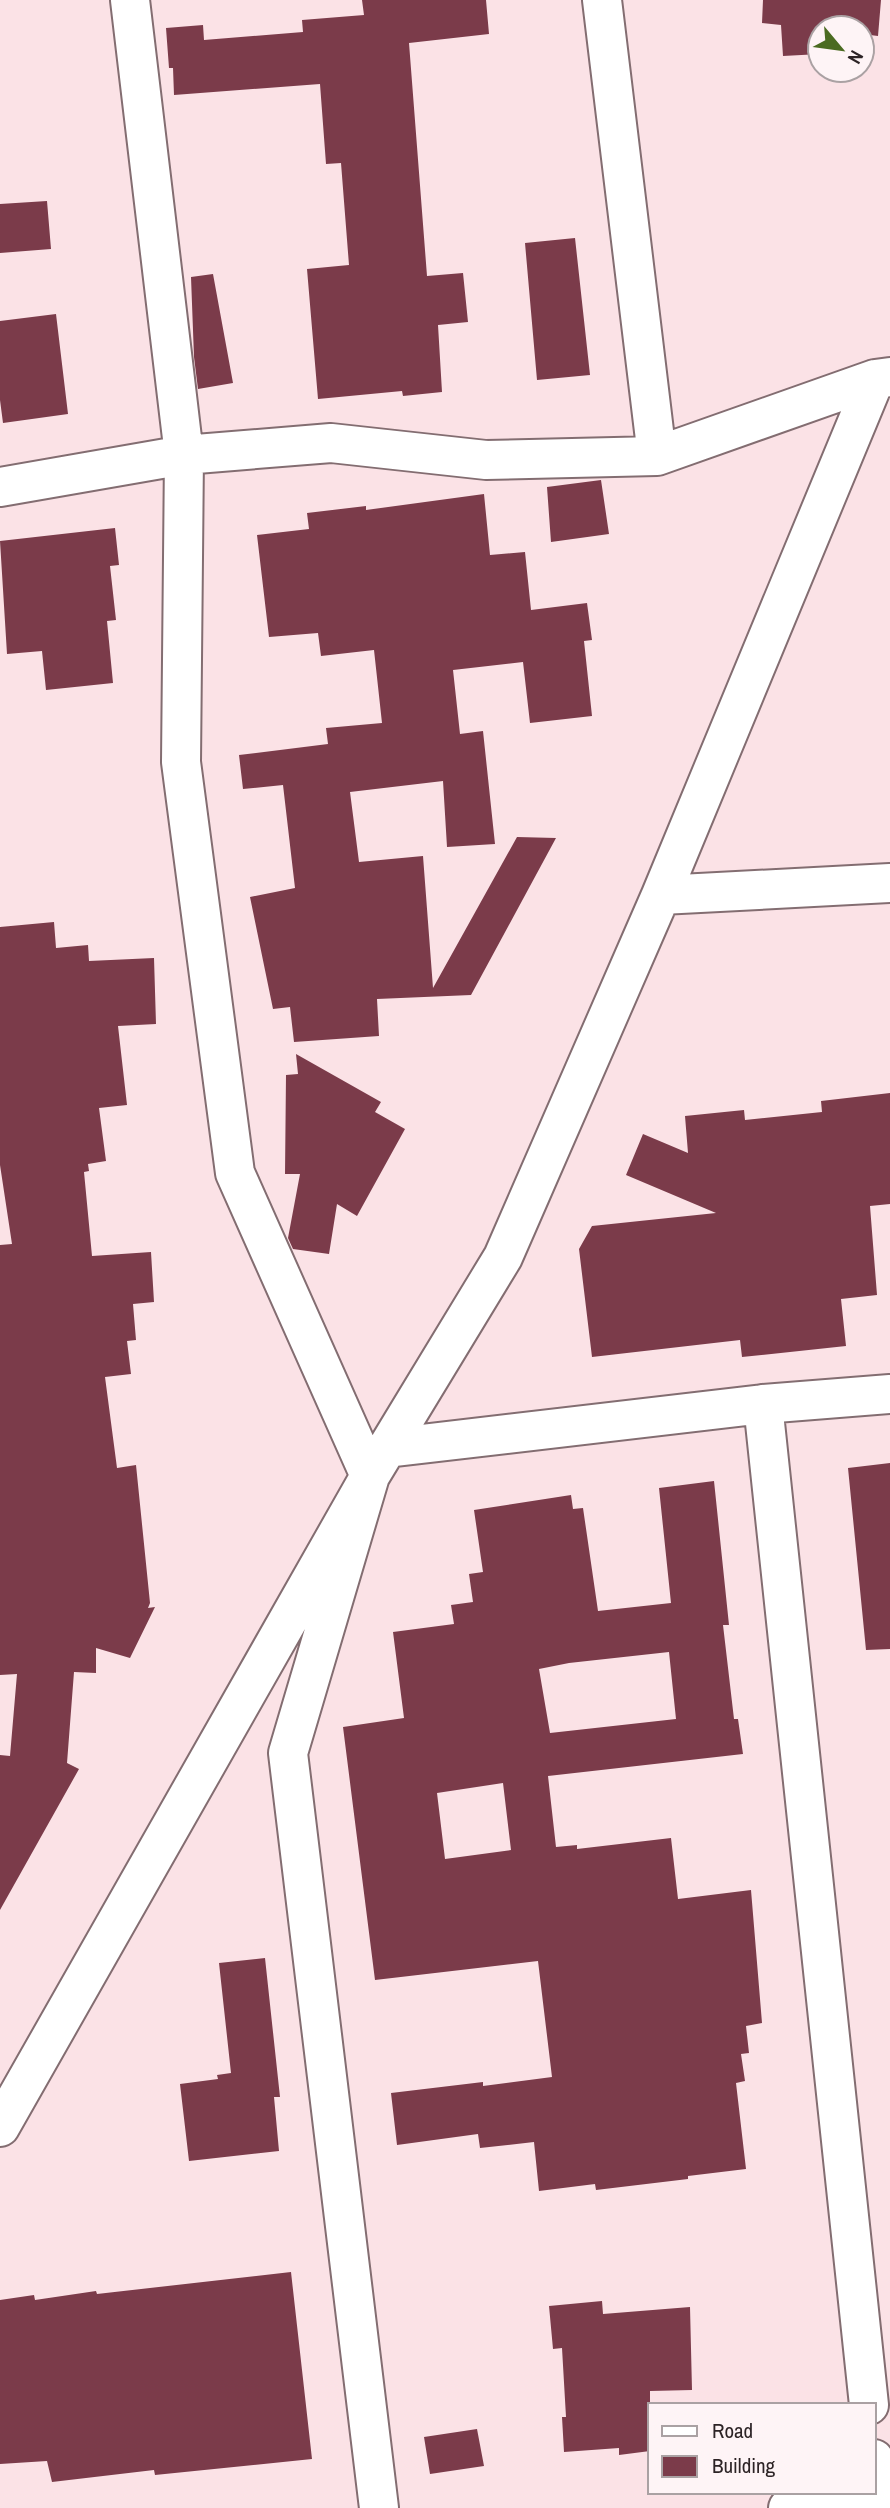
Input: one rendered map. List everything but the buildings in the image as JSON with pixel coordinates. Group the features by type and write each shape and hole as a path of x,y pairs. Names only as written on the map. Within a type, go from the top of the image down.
{"street":[{"path":"130,0 184,455 181,762 235,1173 378,1462 288,1753 379,2508"},
{"path":"601,0 657,456"},
{"path":"0,487 184,455 331,443 486,460 657,456 882,378"},
{"path":"0,2127 378,1462 503,1257 882,378"},
{"path":"661,895 890,883"},
{"path":"378,1462 763,1404 890,1394"},
{"path":"763,1404 869,2403"},
{"path":"788,2508 884,2498 876,2467"}]}
